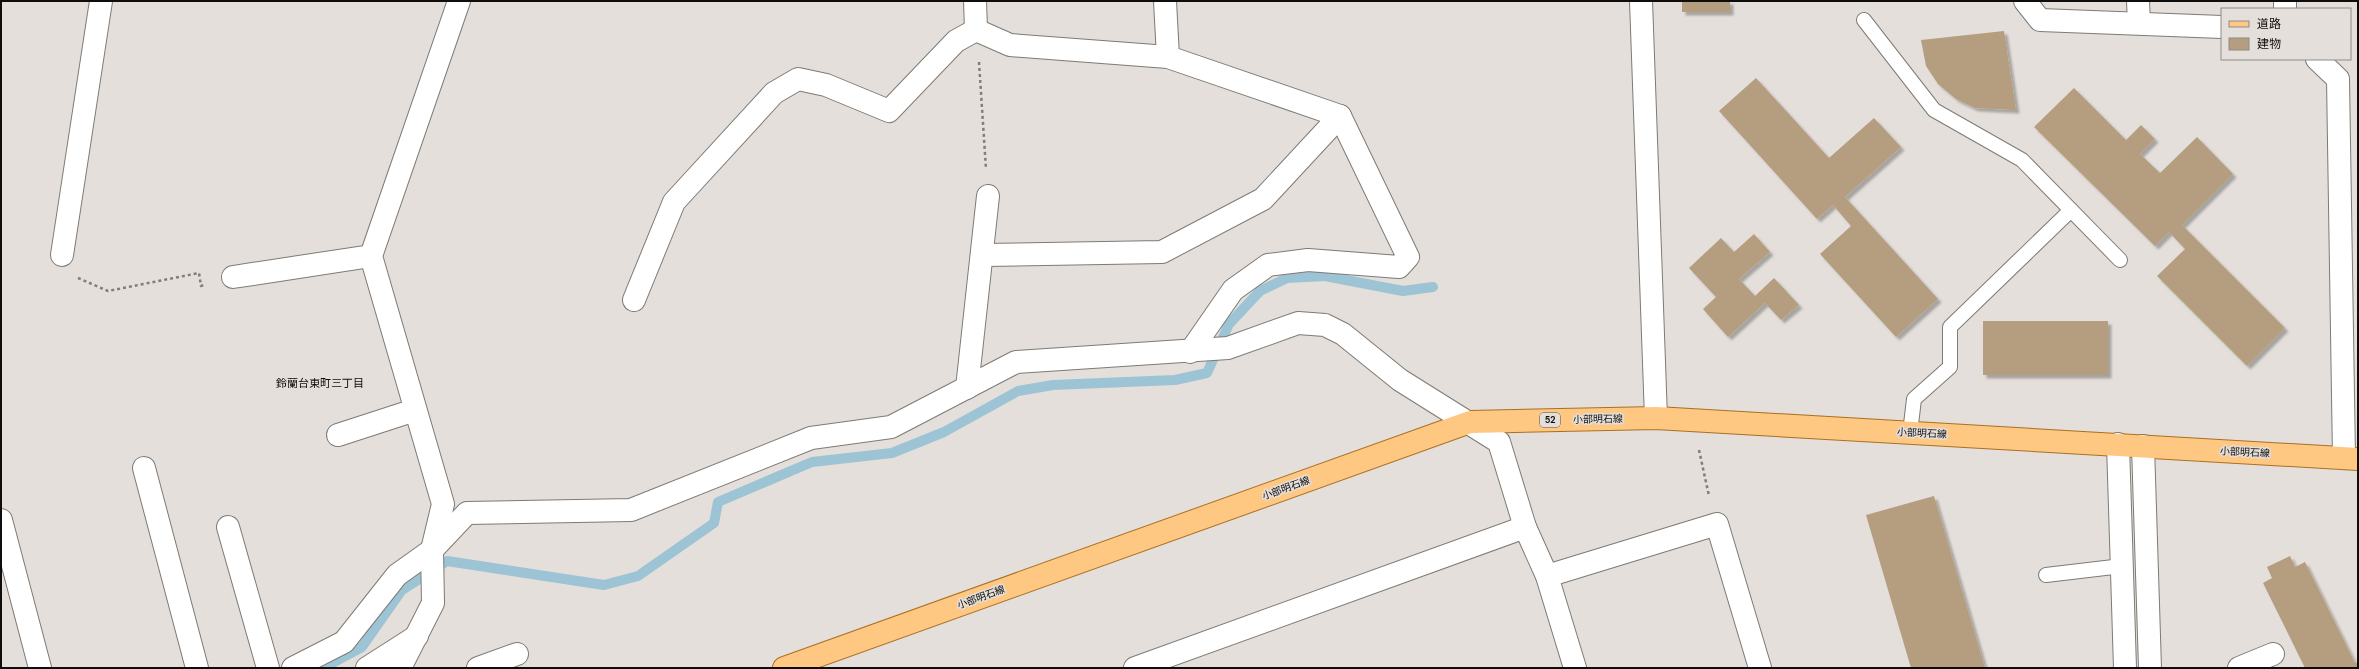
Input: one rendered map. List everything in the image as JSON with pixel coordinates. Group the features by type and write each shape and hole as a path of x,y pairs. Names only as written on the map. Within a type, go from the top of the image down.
{"main road":[{"name":"小部明石線","path":"784,668 1470,422 1656,418 2351,458"}],"street":[{"path":"62,255 102,1"},
{"path":"400,668 433,603 432,550 442,504 370,256 459,1"},
{"path":"975,1 976,30"},
{"path":"1165,1 1168,58"},
{"path":"1641,1 1656,418"},
{"path":"2025,1 2040,20 2221,27"},
{"path":"2138,1 2139,23"},
{"path":"976,30 1010,45 1168,58 1340,116 1408,257 1399,267 1308,260 1268,265 1233,290 1209,350"},
{"path":"634,300 674,202 774,93 798,79 826,85 889,111 956,41 976,30"},
{"path":"2318,60 2338,79 2351,458"},
{"path":"982,255 1162,252 1262,199 1340,116"},
{"path":"967,388 988,196"},
{"path":"233,277 370,256"},
{"path":"293,668 344,642 397,575 432,550 466,513 631,510 811,438 891,427 1016,362 1209,350 1298,322 1325,325 1343,334 1400,380 1470,422 1499,442 1525,527 1547,576 1575,668"},
{"path":"338,436 415,410"},
{"path":"2118,444 2125,668"},
{"path":"2144,446 2150,668"},
{"path":"144,468 197,668"},
{"path":"1,520 40,668"},
{"path":"1547,576 1717,524 1760,668"},
{"path":"228,527 268,668"},
{"path":"1135,668 1525,527"},
{"path":"367,668 417,636"},
{"path":"478,668 517,654"},
{"path":"2239,668 2273,654"}],"lane":[{"path":"1864,20 1934,110 2022,160 2120,260"},
{"path":"1910,433 1914,399 1950,367 1950,327 2071,210"},
{"path":"2046,575 2122,566"}],"path":[{"path":"976,30 988,196"},
{"path":"62,255 78,279 108,291 199,273 201,286 233,277"}],"building":[{"path":"1682,1 1730,1 1730,12 1682,12"},
{"path":"2004,31 2016,110 1975,108 1956,99 1938,84 1926,66 1921,40"},
{"path":"1756,78 1829,158 1874,118 1901,147 1845,197 1938,299 1896,337 1820,254 1851,226 1833,205 1817,219 1719,111"},
{"path":"2074,88 2126,140 2141,125 2155,139 2140,154 2160,173 2197,137 2233,174 2182,225 2285,328 2247,366 2157,276 2185,249 2169,232 2155,246 2034,127"},
{"path":"1754,234 1770,252 1739,279 1755,296 1774,278 1799,305 1781,320 1765,303 1728,337 1703,309 1716,297 1689,268 1721,238 1734,252"},
{"path":"1983,321 2108,321 2108,375 1983,375"},
{"path":"1934,496 1985,668 1911,668 1866,515"},
{"path":"2290,556 2295,567 2305,562 2355,663 2358,663 2358,668 2305,668 2263,583 2272,578 2267,567"}],"waterway":[{"path":"323,668 362,647 402,590 447,561 604,585 638,576 714,523 718,502 812,462 892,453 944,432 1018,391 1053,385 1175,380 1207,373 1229,324 1260,291 1287,278 1325,276 1403,291 1433,287"}],"district":[{"name":"鈴蘭台東町三丁目","path":"320,383"}]}
